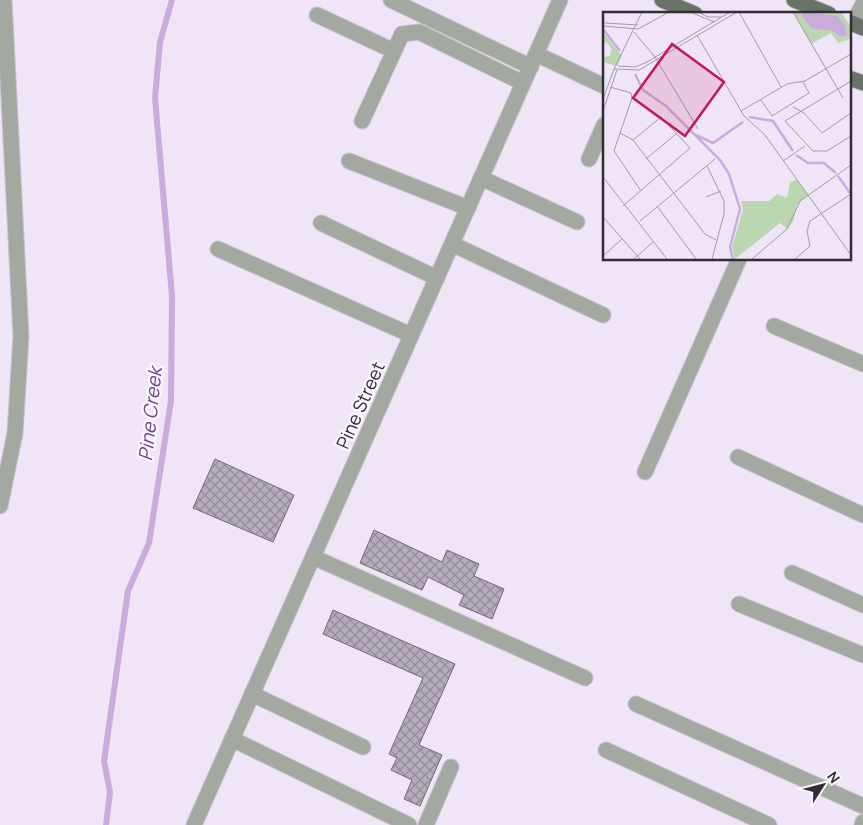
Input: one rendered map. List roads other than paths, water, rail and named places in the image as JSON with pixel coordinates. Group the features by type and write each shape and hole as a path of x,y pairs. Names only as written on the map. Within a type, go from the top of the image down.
{"main road":[{"path":"662,0 691,12"},
{"path":"794,0 824,12"},
{"path":"850,78 863,84"}],"street":[{"path":"0,506 7,431 21,336 4,0"},
{"path":"391,0 533,60 603,86"},
{"name":"Pine Street","path":"194,825 560,0"},
{"path":"855,24 863,4"},
{"path":"317,15 394,51"},
{"path":"362,122 402,34 419,32 523,83"},
{"path":"589,159 603,127"},
{"path":"349,161 468,208"},
{"path":"481,178 577,222"},
{"path":"321,223 437,278"},
{"path":"452,244 603,315"},
{"path":"218,250 411,335"},
{"path":"645,472 739,260"},
{"path":"774,326 863,364"},
{"path":"738,457 863,515"},
{"path":"313,557 585,678"},
{"path":"792,573 863,605"},
{"path":"739,604 863,656"},
{"path":"252,694 364,747"},
{"path":"636,704 863,806"},
{"path":"232,739 409,825"},
{"path":"606,750 769,825"},
{"path":"426,825 451,767"}],"waterway":[{"name":"Pine Creek","path":"106,825 110,792 104,761 128,591 149,543 171,401 172,296 155,98 160,42 172,0"}]}
